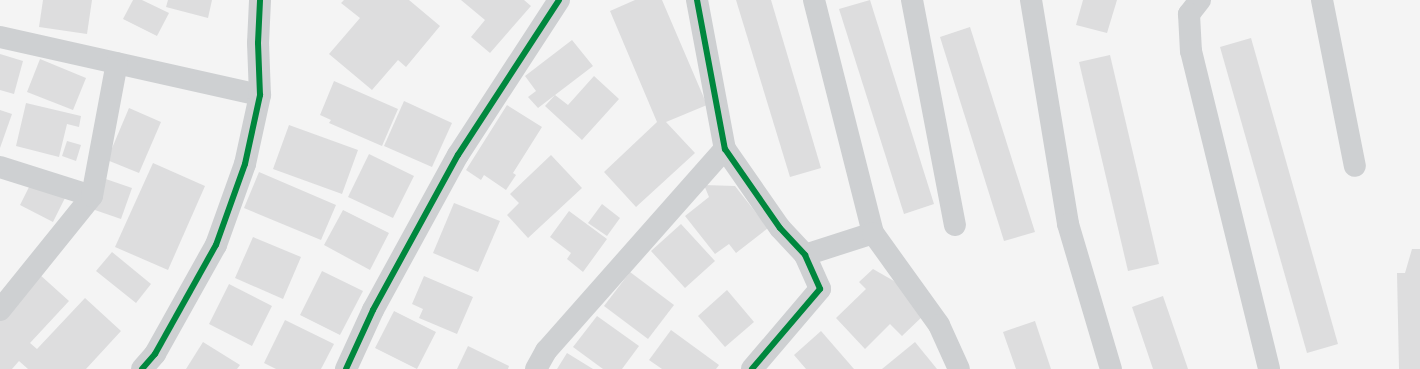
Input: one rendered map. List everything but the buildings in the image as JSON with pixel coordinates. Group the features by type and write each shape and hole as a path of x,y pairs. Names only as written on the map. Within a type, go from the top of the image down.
{"street":[{"path":"142,369 155,354 216,246 245,164 260,95 258,43 260,0"},
{"path":"346,369 373,310 458,155 559,0"},
{"path":"697,0 725,149 780,228 805,255 820,289 752,369"},
{"path":"814,0 872,233 939,325 959,369"},
{"path":"912,0 955,225"},
{"path":"1031,0 1068,224 1111,369"},
{"path":"1200,0 1189,14 1192,51 1269,369"},
{"path":"1322,0 1355,166"},
{"path":"0,37 260,95"},
{"path":"0,310 92,196 117,63"},
{"path":"536,369 546,351 725,149"},
{"path":"0,167 92,196"},
{"path":"805,255 872,233"}],"cycle path":[{"path":"142,369 155,354 216,245 245,164 260,95 258,43 260,0"},
{"path":"346,369 373,310 458,155 559,0"},
{"path":"697,0 725,149 780,228 805,255 820,289 752,369"}]}
